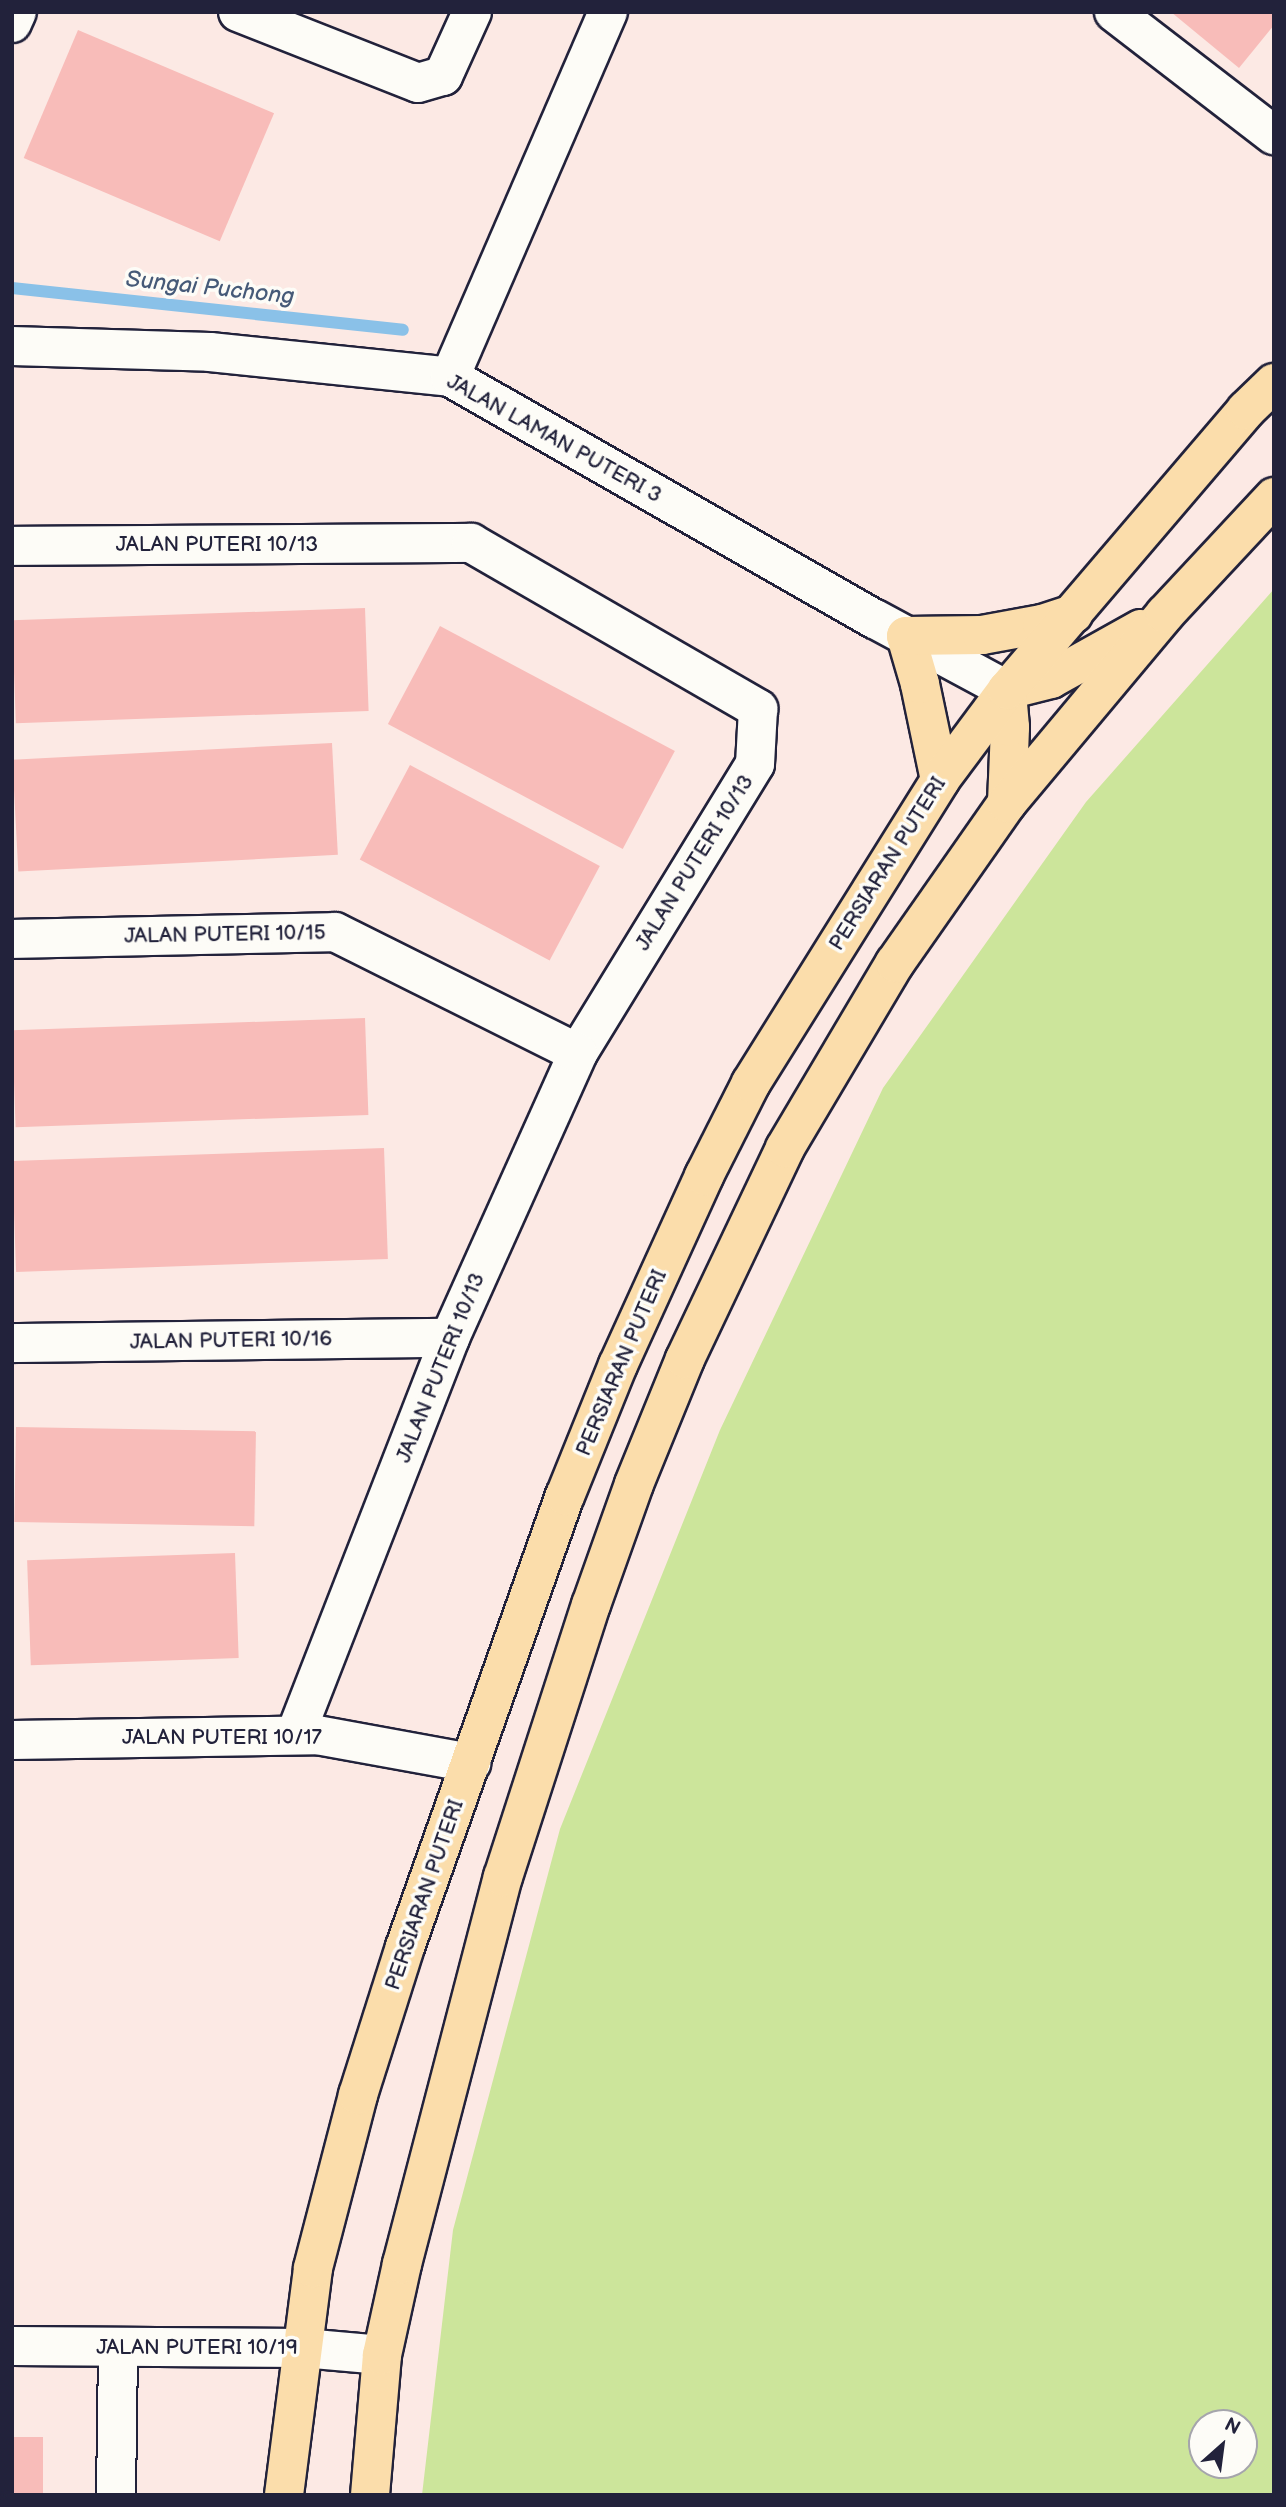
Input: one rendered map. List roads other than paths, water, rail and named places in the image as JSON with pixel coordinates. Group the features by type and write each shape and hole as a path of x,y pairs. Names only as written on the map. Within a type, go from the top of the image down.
{"main road":[{"name":"PERSIARAN PUTERI","path":"284,2495 313,2268 358,2095 405,1947 565,1496 618,1365 704,1176 751,1083 940,780 1007,690 1246,410 1274,383"},
{"path":"370,2495 382,2354 409,2236 503,1877 591,1605 634,1484 685,1359 785,1148 895,963 1006,803 1165,614 1274,497"},
{"path":"940,780 920,684 905,636 982,635 1042,624 1073,614"},
{"path":"1006,803 1010,737 1007,690 1051,679 1165,614"}],"street":[{"path":"12,23 17,12"},
{"path":"238,12 418,83 443,76 472,12"},
{"path":"450,377 608,12"},
{"path":"1114,12 1274,135"},
{"name":"JALAN LAMAN PUTERI 3","path":"12,346 210,352 450,377 905,636 1007,690"},
{"name":"JALAN PUTERI 10/13","path":"12,546 471,543 758,709 755,764 578,1053 450,1338 296,1734"},
{"name":"JALAN PUTERI 10/15","path":"12,939 335,932 578,1053"},
{"name":"JALAN PUTERI 10/16","path":"12,1343 450,1338"},
{"name":"JALAN PUTERI 10/17","path":"12,1740 296,1734 343,1739 471,1763"},
{"name":"JALAN PUTERI 10/19","path":"12,2346 118,2349 303,2348 382,2354"},
{"path":"117,2495 118,2349"}],"waterway":[{"name":"Sungai Puchong","path":"12,288 403,330"}]}
